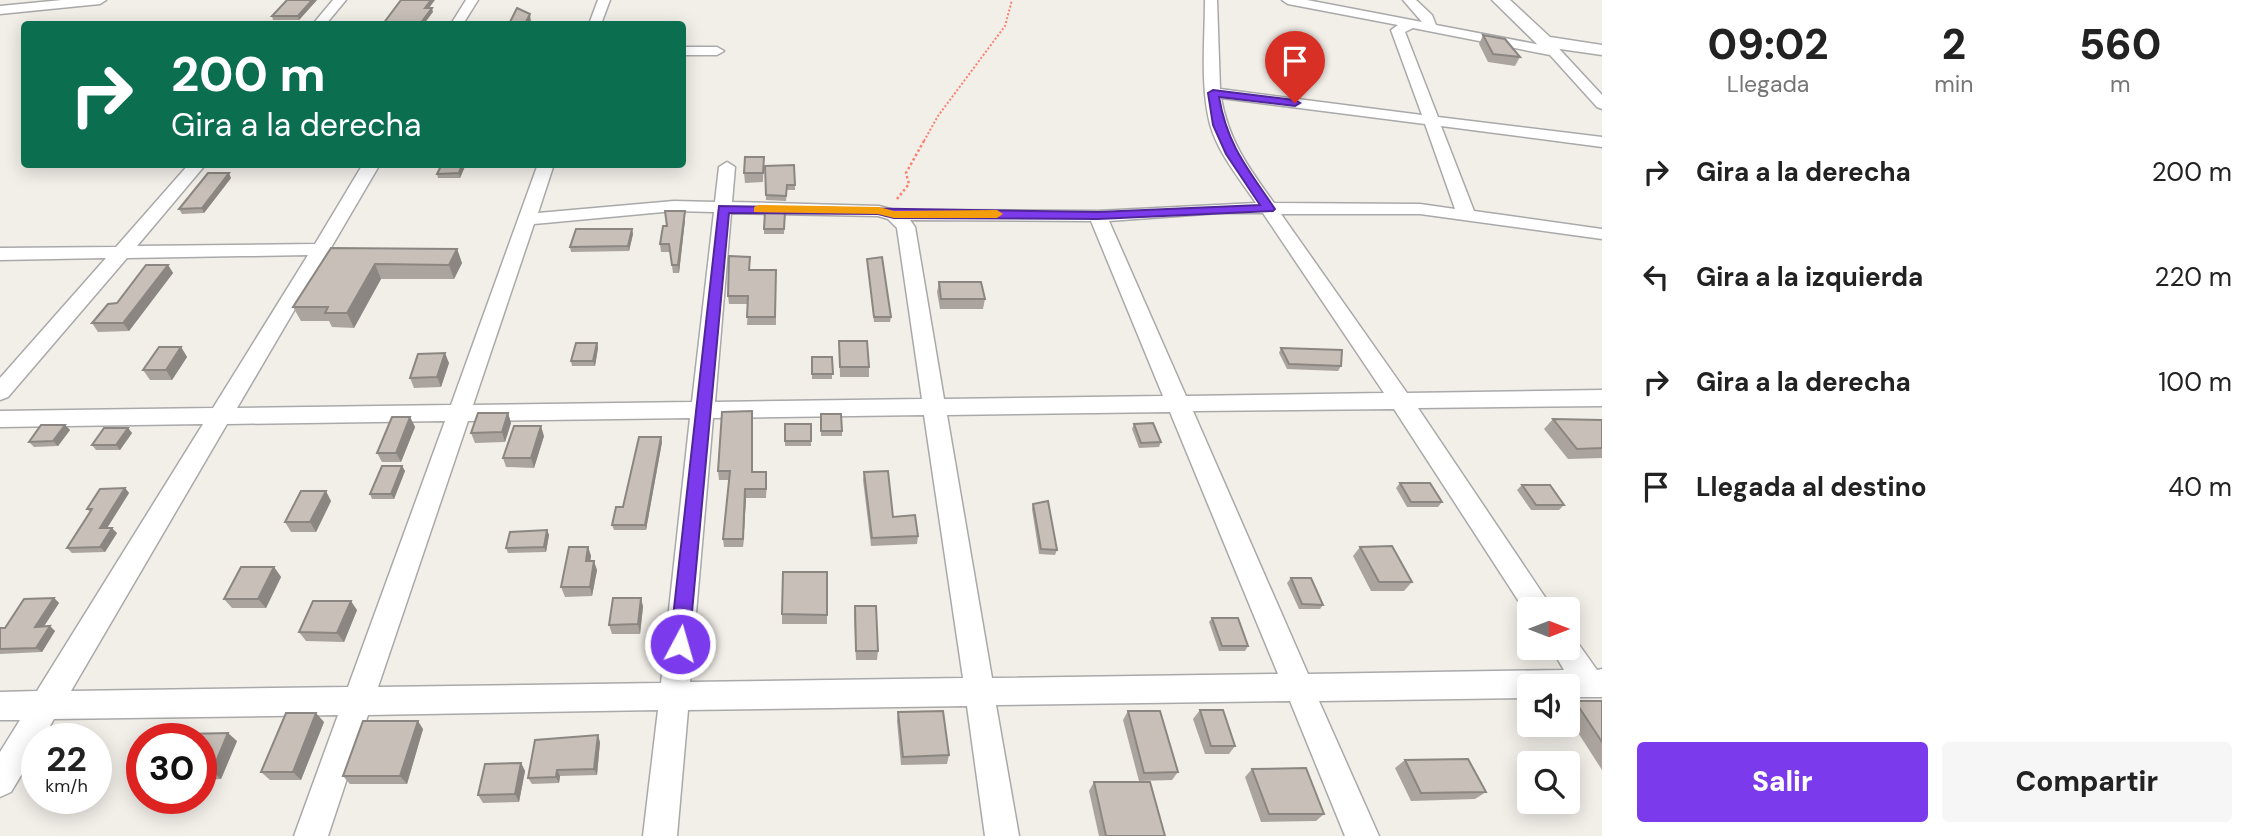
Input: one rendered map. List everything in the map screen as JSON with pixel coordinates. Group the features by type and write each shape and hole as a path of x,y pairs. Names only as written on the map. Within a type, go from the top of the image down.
{"street":[{"path":"0,10 100,0"},
{"path":"322,21 340,0"},
{"path":"459,21 472,0"},
{"path":"596,21 604,0"},
{"path":"1211,0 1213,93 1218,125 1231,154 1401,401 1531,597"},
{"path":"1288,0 1431,29 1550,47 1602,50"},
{"path":"1409,0 1427,18 1431,29"},
{"path":"1500,0 1550,47 1602,103"},
{"path":"1409,25 1398,30 1466,214"},
{"path":"686,51 717,51"},
{"path":"1213,93 1602,142"},
{"path":"660,836 727,167"},
{"path":"0,392 195,168"},
{"path":"0,781 370,168"},
{"path":"311,836 545,168"},
{"path":"527,219 674,206 879,211 894,215 1098,216 1219,208 1420,209 1602,234"},
{"path":"894,215 906,228 1002,836"},
{"path":"1098,216 1362,836"},
{"path":"0,254 321,249"},
{"path":"0,419 1602,398"},
{"path":"1575,660 1595,683"},
{"path":"0,706 1595,683"}],"path":[{"path":"894,215 897,200 909,184 906,173 938,116 1005,26 1012,0"}],"building":[{"path":"287,0 312,0 298,16 272,16"},
{"path":"401,0 431,0 425,8 432,8 422,21 385,21"},
{"path":"517,8 530,14 526,21 510,21"},
{"path":"1483,35 1505,39 1520,57 1493,54"},
{"path":"745,157 764,157 763,173 744,173"},
{"path":"794,165 795,185 787,185 786,196 766,195 765,166"},
{"path":"440,168 461,168 459,173 437,174"},
{"path":"208,173 229,173 202,208 179,209"},
{"path":"665,211 685,211 678,265 672,265 669,244 660,244 663,226 667,226"},
{"path":"765,211 785,212 784,229 764,229"},
{"path":"576,229 632,229 628,246 570,247"},
{"path":"331,248 457,249 449,265 375,264 347,313 325,313 328,307 293,307"},
{"path":"729,256 750,257 749,270 776,270 775,317 747,317 748,296 728,296"},
{"path":"882,257 891,317 874,317 867,259"},
{"path":"146,265 168,265 123,323 92,323 108,304 117,303"},
{"path":"939,282 981,282 985,299 941,299"},
{"path":"839,341 867,341 869,367 840,367"},
{"path":"576,343 597,343 593,361 571,361"},
{"path":"159,347 181,347 166,370 143,370"},
{"path":"1281,348 1342,350 1341,366 1289,364"},
{"path":"445,353 437,377 410,378 418,354"},
{"path":"812,357 832,357 833,374 812,374"},
{"path":"752,411 752,472 766,472 766,489 745,489 743,539 723,539 730,471 718,471 722,412"},
{"path":"478,413 508,413 502,432 471,433"},
{"path":"821,414 841,414 842,431 821,431"},
{"path":"392,417 410,417 396,453 377,453"},
{"path":"1553,419 1602,420 1602,448 1577,449"},
{"path":"1153,423 1161,442 1141,443 1134,424"},
{"path":"785,424 811,424 811,441 785,441"},
{"path":"41,425 65,425 53,441 29,442"},
{"path":"514,426 541,426 531,458 503,458"},
{"path":"104,428 128,428 116,445 92,445"},
{"path":"639,437 661,437 645,525 612,525 616,507 623,507"},
{"path":"382,466 402,466 391,494 370,494"},
{"path":"888,471 893,517 915,515 918,536 872,538 864,472"},
{"path":"1400,483 1430,483 1442,502 1411,502"},
{"path":"1522,485 1550,485 1564,505 1536,505"},
{"path":"125,488 100,528 112,528 100,547 67,548 92,509 87,509 100,489"},
{"path":"301,491 326,491 310,522 285,522"},
{"path":"1048,501 1057,550 1041,549 1033,504"},
{"path":"547,530 544,547 506,548 510,532"},
{"path":"1392,546 1412,582 1379,582 1360,547"},
{"path":"569,547 588,547 586,561 594,561 590,587 561,587"},
{"path":"241,567 274,567 258,599 224,599"},
{"path":"783,572 827,572 827,615 782,614"},
{"path":"1291,578 1311,578 1323,605 1302,604"},
{"path":"54,598 35,627 50,626 36,648 0,649 0,628 5,628 24,599"},
{"path":"613,598 641,598 638,624 609,625"},
{"path":"313,601 351,601 337,633 299,632"},
{"path":"855,606 876,606 878,651 856,651"},
{"path":"1212,618 1238,618 1248,646 1222,646"},
{"path":"1580,701 1602,701 1602,742 1580,709"},
{"path":"1200,710 1223,710 1235,746 1211,746"},
{"path":"943,711 949,755 903,757 898,712"},
{"path":"1128,711 1160,711 1178,772 1144,773"},
{"path":"286,713 316,713 293,772 261,772"},
{"path":"363,721 418,721 400,776 343,776"},
{"path":"217,733 228,733 217,759"},
{"path":"598,735 594,769 557,770 556,777 528,778 535,740"},
{"path":"1468,759 1486,792 1421,793 1405,760"},
{"path":"521,763 515,794 478,795 485,764"},
{"path":"1306,768 1324,814 1269,814 1252,769"},
{"path":"1094,782 1150,782 1165,836 1106,836"}],"slow traffic":[{"path":"758,209 879,211 894,215 997,214"}],"route":[{"path":"680,644 723,209 879,211 894,215 1098,216 1219,208 1269,209 1231,154 1218,125 1213,93 1295,103"}]}
